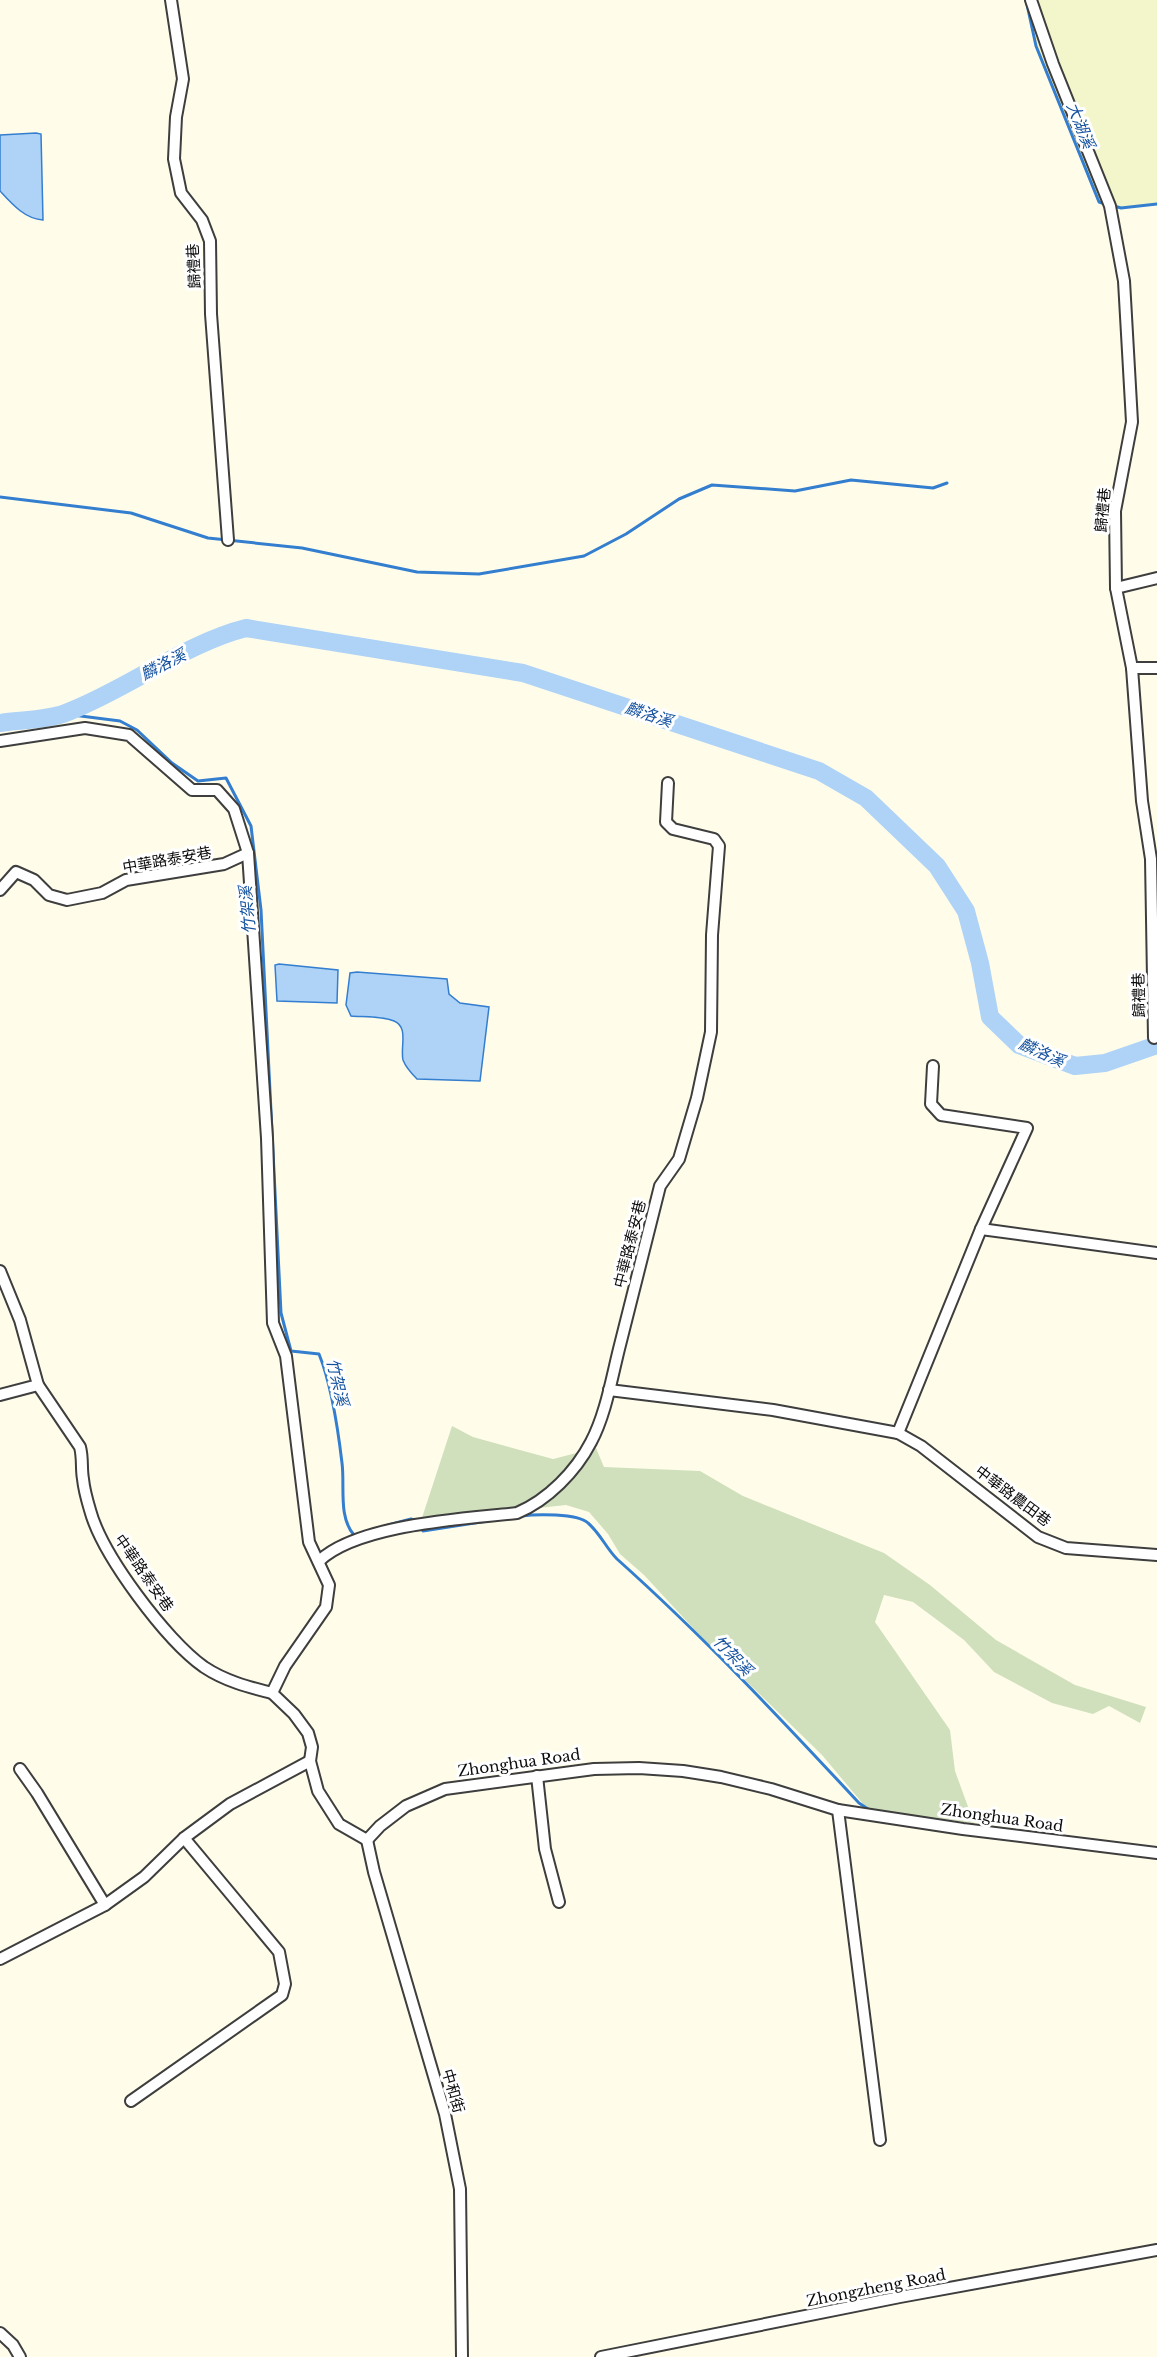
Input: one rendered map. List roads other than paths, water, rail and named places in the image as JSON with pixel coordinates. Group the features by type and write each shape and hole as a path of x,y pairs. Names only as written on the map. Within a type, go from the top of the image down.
{"street":[{"name":"歸禮巷","path":"171,0 183,79 176,117 174,159 181,193 202,219 210,241 211,314 228,540"},
{"name":"歸禮巷","path":"1031,0 1053,64 1110,206 1124,281 1132,422 1115,511 1116,588 1132,668 1142,801 1151,859 1154,1038"},
{"path":"1116,588 1157,578"},
{"path":"1132,668 1157,668"},
{"path":"0,741 85,728 129,735 192,790 217,790 234,809 248,853 267,1138 273,1323 286,1356 309,1542 329,1585 326,1607 285,1666 272,1693"},
{"name":"中華路泰安巷","path":"319,1561 342,1545 419,1525 517,1513 535,1505 578,1463 592,1440 609,1390 660,1186 679,1159 697,1098 711,1032 712,935 718,846 714,839 673,829 666,822 668,783"},
{"name":"中華路泰安巷","path":"0,890 16,872 34,880 49,894 67,900 102,893 126,880 224,864 248,853"},
{"path":"898,1433 981,1229 1027,1128 941,1115 931,1104 933,1066"},
{"path":"981,1229 1157,1253"},
{"name":"中華路泰安巷","path":"0,1271 20,1320 38,1385 80,1447 82,1478 90,1512 104,1543 123,1575 171,1637 204,1666 237,1684 272,1693 294,1714 308,1733 312,1747 310,1761"},
{"path":"0,1395 38,1385"},
{"name":"中華路農田巷","path":"609,1390 773,1410 898,1433 921,1446 1038,1537 1066,1548 1157,1554"},
{"path":"0,1959 105,1905 144,1877 184,1838 230,1804 310,1761 318,1791 339,1824 367,1840"},
{"name":"Zhonghua Road","path":"367,1840 380,1826 406,1806 428,1794 454,1787 594,1768 683,1771 771,1789 838,1810 963,1829 1157,1853"},
{"path":"20,1769 38,1793 105,1905"},
{"path":"537,1776 545,1849 559,1902"},
{"path":"838,1810 880,2140"},
{"path":"131,2101 282,1995 285,1984 279,1952 184,1838"},
{"name":"中和街","path":"367,1840 374,1872 445,2114 460,2189 462,2357"},
{"name":"Zhongzheng Road","path":"601,2357 900,2297 1157,2250"},
{"path":"0,2333 13,2345 20,2357"}],"water":[{"path":"41,134 43,220 25,214 0,191 0,135"},
{"path":"275,965 338,970 337,1003 277,1001"},
{"path":"350,973 447,979 449,994 460,1003 489,1007 480,1081 417,1079 403,1060 403,1033 399,1024 384,1018 351,1016 346,1005"}],"waterway":[{"name":"大湖溪","path":"1026,0 1036,46 1099,202 1105,204"},
{"name":"大湖溪","path":"1114,206 1121,208 1157,204"},
{"path":"0,497 131,513 208,538 302,548 417,572 479,574 584,556 626,534 679,499 712,485 795,491 851,480 933,488 947,483"},
{"name":"麟洛溪","path":"0,723 61,715 113,691 201,644 246,628 523,673 819,771 866,798 937,866 966,911 980,963 990,1017 1019,1045 1075,1066 1105,1063 1157,1045"},
{"name":"竹架溪","path":"65,714 120,721 137,730 172,763 198,781 226,778 251,826 261,910 281,1313 291,1351 319,1354 324,1366 339,1436 344,1510 349,1528 354,1535 359,1534"},
{"name":"竹架溪","path":"521,1516 566,1516 588,1523 617,1559 710,1647 859,1803 871,1811"},
{"name":"竹架溪","path":"388,1525 411,1519 416,1521"},
{"name":"竹架溪","path":"420,1526 423,1531 494,1520"}]}
